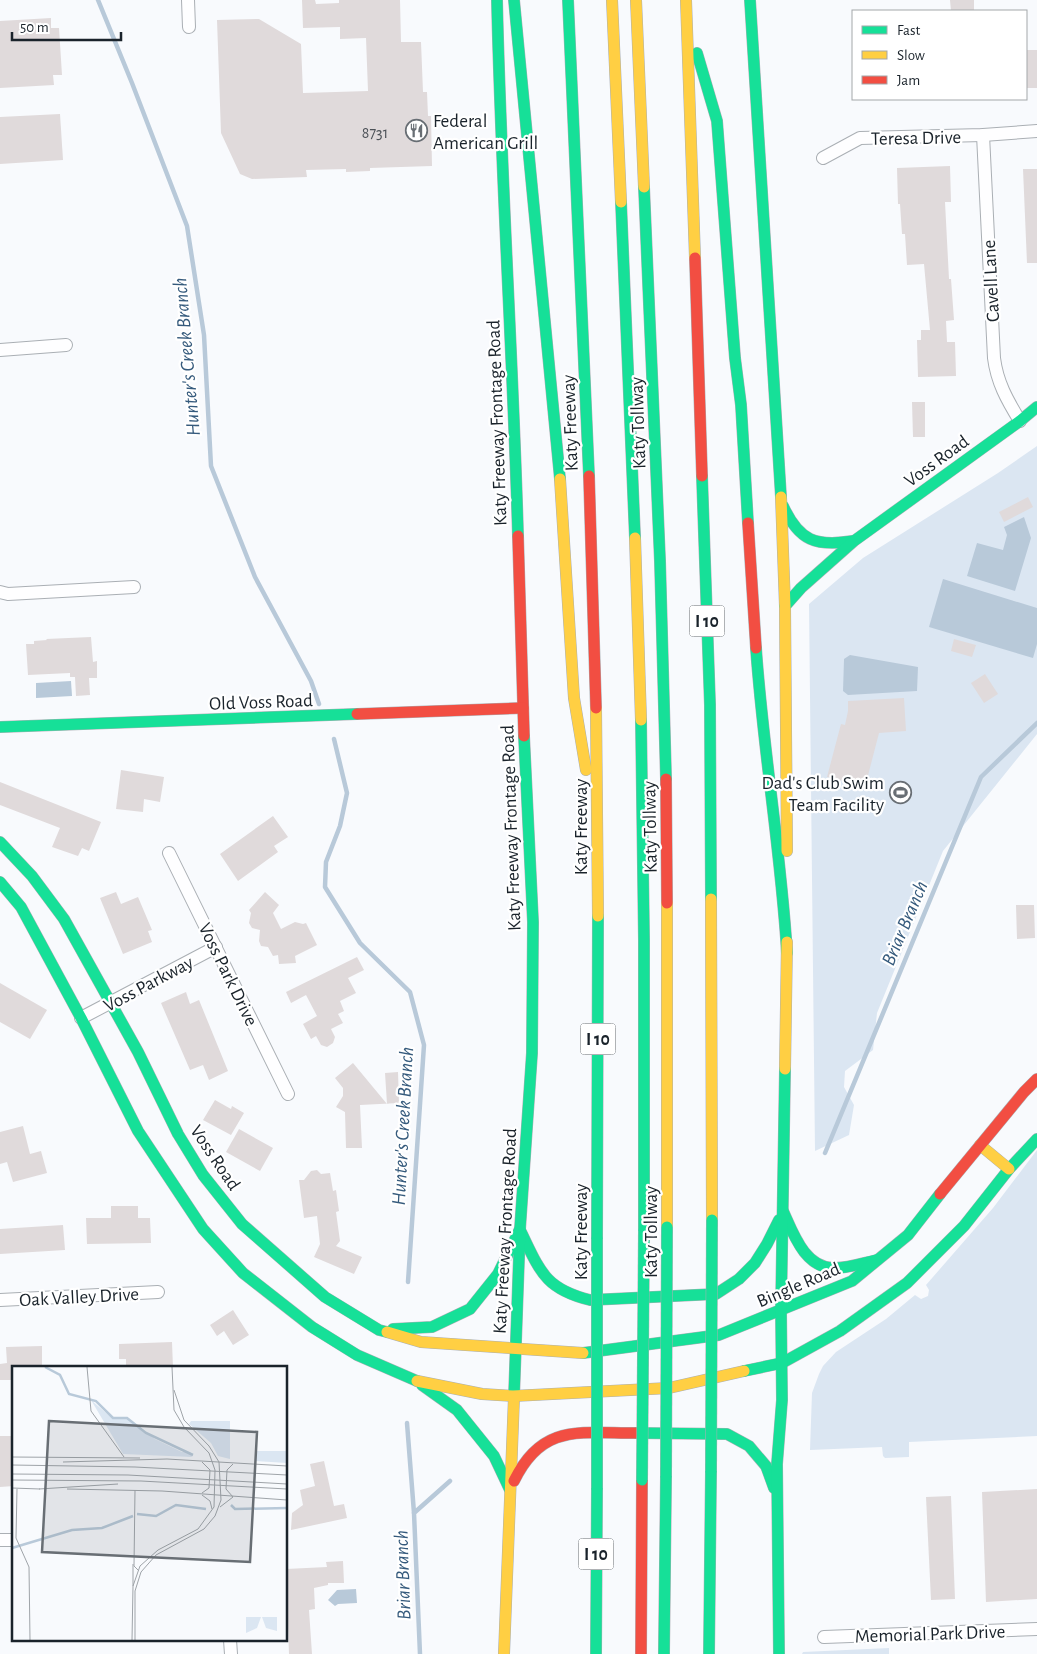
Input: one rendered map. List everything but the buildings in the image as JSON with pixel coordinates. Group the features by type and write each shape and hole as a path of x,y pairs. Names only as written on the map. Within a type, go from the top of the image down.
{"main road":[{"name":"Katy Freeway Frontage Road","path":"497,0 500,110 515,422 523,708 533,922 532,1053 520,1229 504,1654"},
{"path":"514,0 558,449 574,698 598,838"},
{"name":"Katy Freeway","path":"568,0 590,492 598,838 596,1654"},
{"name":"Katy Tollway","path":"612,0 628,342 639,651 644,942 641,1654"},
{"name":"Katy Tollway","path":"636,0 663,642 668,918 664,1654"},
{"name":"I 10","path":"686,0 710,705 712,981 710,1654"},
{"path":"750,0 785,606 787,953 781,1312 782,1400 777,1464 778,1654"},
{"path":"688,23 717,120 735,358 741,405 759,688 784,902 787,953"},
{"name":"Voss Road","path":"785,606 801,588 854,540 1037,407"},
{"name":"Voss Road","path":"780,501 788,520 798,533 814,542 834,544 854,540"},
{"name":"Old Voss Road","path":"0,727 523,708"},
{"name":"Voss Road","path":"0,842 32,876 64,919 138,1052 178,1134 224,1208 325,1297 379,1330 421,1342 516,1349"},
{"path":"0,882 22,907 81,1018 138,1132 206,1226 243,1273 312,1326 357,1355 417,1381 482,1394 513,1396 669,1388 782,1363 840,1331 907,1283 964,1226 1009,1169 1037,1139"},
{"name":"Bingle Road","path":"516,1349 582,1352 718,1335 781,1312 852,1281 908,1236 980,1145 1037,1079"},
{"path":"980,1145 1009,1169"},
{"path":"520,1229 550,1284 572,1296 590,1300 716,1294 730,1286 756,1264 766,1248 783,1211"},
{"path":"783,1211 803,1251 819,1264 832,1268 879,1259"},
{"path":"379,1330 432,1327 470,1308 498,1274 520,1229"},
{"path":"417,1381 457,1410 494,1456 510,1490"},
{"path":"510,1490 523,1461 544,1442 559,1436 576,1433 727,1434 749,1446 766,1466 777,1495"},
{"path":"710,1595 716,1654"},
{"path":"592,1654 596,1620"}],"street":[{"path":"188,0 189,27"},
{"name":"Teresa Drive","path":"823,158 860,138 983,135 1037,131"},
{"name":"Cavell Lane","path":"983,135 996,375 1004,394 1020,421"},
{"path":"0,350 66,345"},
{"path":"0,592 8,594 134,587"},
{"name":"Voss Park Drive","path":"169,853 288,1094"},
{"name":"Voss Parkway","path":"81,1018 216,947"},
{"name":"Oak Valley Drive","path":"0,1300 158,1292"},
{"name":"Memorial Park Drive","path":"824,1637 1037,1629"}],"shaded area":[{"name":"Dad's Club Swim Team Facility","path":"1037,446 1037,734 943,851 877,1013 873,1050 845,1071 844,1087 854,1105 849,1135 815,1151 809,604 863,558 998,473"},
{"path":"1037,1150 1037,1436 909,1442 909,1457 885,1458 882,1447 810,1450 812,1393 823,1366 836,1352 886,1319 915,1295 921,1299 928,1296 929,1290 926,1285 993,1208"},
{"path":"889,1648 889,1654 802,1654 803,1652"}],"water":[{"path":"1024,517 1031,538 1015,591 967,576 977,543 1003,550 1007,535 1004,527"},
{"path":"943,579 1037,608 1037,644 1033,658 929,627"},
{"path":"850,655 918,667 917,691 848,695 843,691 844,659"},
{"path":"71,681 72,696 36,698 36,683"},
{"path":"356,1589 357,1603 338,1604 335,1606 328,1600 337,1590"}],"waterway":[{"name":"Hunter's Creek Branch","path":"98,0 187,226 204,335 211,466 255,577 311,681 319,704"},
{"name":"Briar Branch","path":"825,1153 981,777 1037,723"},
{"name":"Hunter's Creek Branch","path":"334,739 347,793 340,826 326,862 325,887 360,943 410,992 424,1045 408,1282"},
{"name":"Hunter's Creek Branch","path":"407,1423 414,1513"},
{"name":"Briar Branch","path":"420,1654 414,1513 450,1481"}],"traffic: fast":[{"path":"497,0 518,536"},
{"path":"514,0 560,479"},
{"path":"568,0 589,476"},
{"path":"750,0 781,497"},
{"path":"697,53 717,121 735,358 741,405 748,523"},
{"path":"644,187 660,561 666,779"},
{"path":"621,202 635,538"},
{"path":"785,606 801,588 854,541 1037,407"},
{"path":"702,476 710,705 711,899"},
{"path":"783,506 795,527 810,539 829,543 853,541"},
{"path":"756,648 781,877 787,953"},
{"path":"0,727 357,714"},
{"path":"641,720 644,940 644,1231"},
{"path":"514,1397 520,1229 532,1053 533,922 524,736"},
{"path":"0,842 32,876 64,919 138,1052 178,1134 203,1175 242,1224 325,1297 379,1330 387,1332"},
{"path":"0,882 21,907 81,1018 138,1131 203,1229 243,1273 312,1327 357,1355 417,1381"},
{"path":"597,1239 598,916"},
{"path":"779,1654 777,1464 782,1400 781,1311 785,1069"},
{"path":"744,1371 782,1363 840,1331 907,1283 964,1226 1009,1169 1037,1139"},
{"path":"583,1353 719,1335 852,1281 908,1235 940,1194"},
{"path":"783,1211 796,1239 808,1256 816,1263 825,1267 840,1268 877,1260"},
{"path":"711,1471 712,1220"},
{"path":"521,1232 539,1268 553,1284 575,1296 590,1300 716,1294 739,1279 755,1263 779,1220"},
{"path":"666,1476 667,1227"},
{"path":"393,1329 432,1327 470,1309 498,1274 520,1229"},
{"path":"642,1480 644,1231"},
{"path":"597,1239 597,1488"},
{"path":"422,1385 457,1410 494,1456 510,1490"},
{"path":"636,1433 727,1434 749,1446 766,1466 774,1488"},
{"path":"709,1654 711,1471"},
{"path":"664,1654 666,1476"},
{"path":"596,1654 597,1488"}],"traffic: slow":[{"path":"612,0 621,202"},
{"path":"636,0 644,187"},
{"path":"686,0 695,258"},
{"path":"560,479 574,698 586,770"},
{"path":"781,497 785,606 787,851"},
{"path":"635,538 641,720"},
{"path":"596,708 598,916"},
{"path":"711,899 712,1220"},
{"path":"667,903 667,1227"},
{"path":"785,1069 787,942"},
{"path":"980,1145 1009,1169"},
{"path":"387,1332 421,1342 583,1353"},
{"path":"417,1381 482,1394 513,1396 669,1388 744,1371"},
{"path":"504,1654 514,1397"}],"traffic: jam":[{"path":"695,258 702,476"},
{"path":"589,476 596,708"},
{"path":"748,523 756,648"},
{"path":"518,536 524,736"},
{"path":"357,714 523,708"},
{"path":"666,779 667,903"},
{"path":"940,1194 1024,1092 1037,1079"},
{"path":"514,1481 525,1462 537,1449 550,1440 564,1435 580,1433 636,1433"},
{"path":"641,1654 642,1480"}],"place":[{"name":"Federal American Grill","path":"417,131"},
{"name":"Dad's Club Swim Team Facility","path":"900,793"}]}
